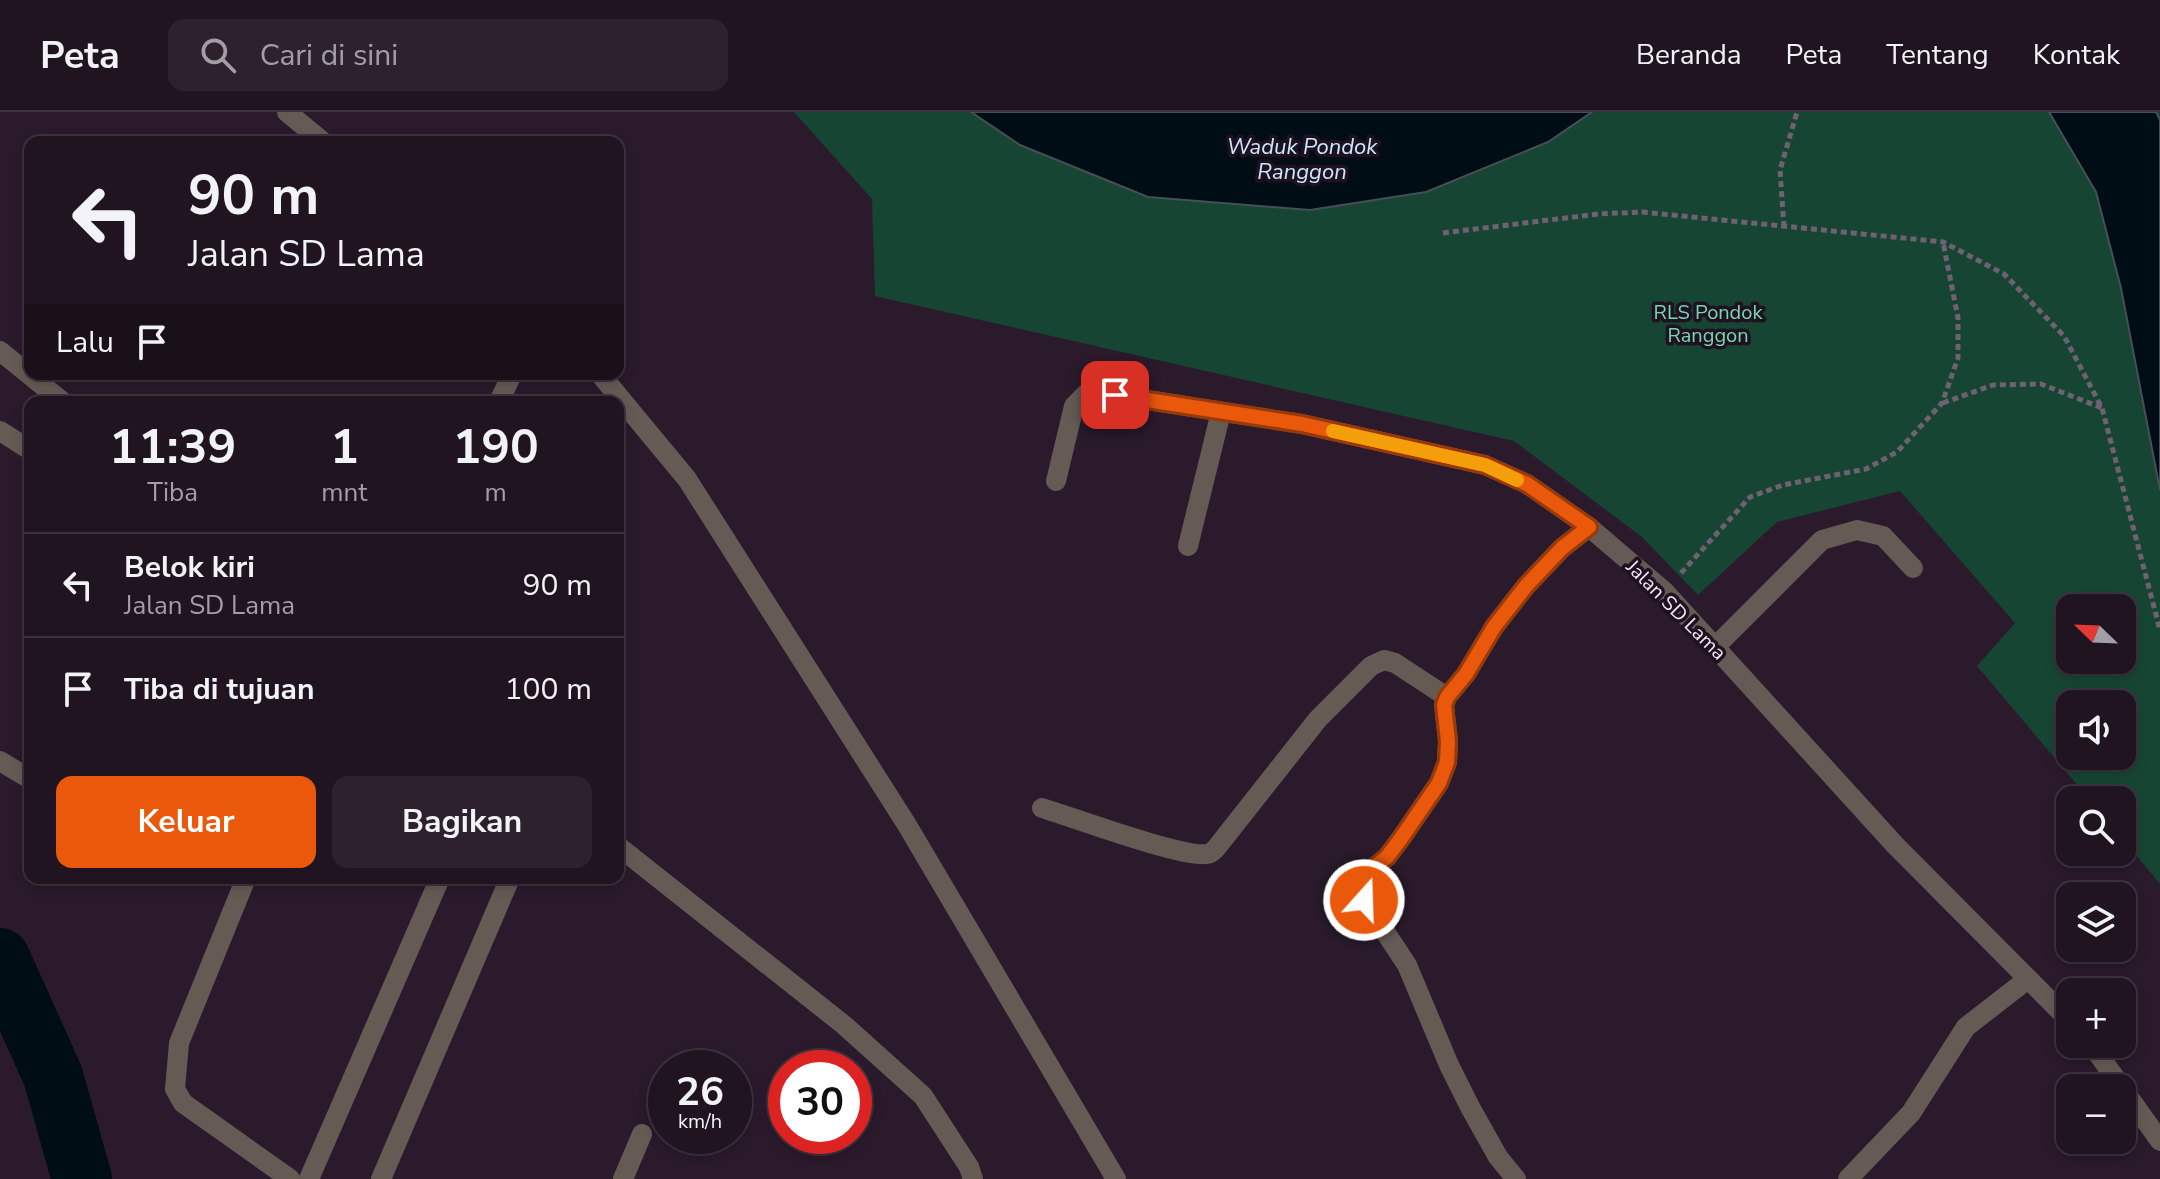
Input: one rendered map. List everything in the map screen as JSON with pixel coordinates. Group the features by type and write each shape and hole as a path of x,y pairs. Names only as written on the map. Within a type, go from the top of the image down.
{"street":[{"path":"287,112 316,136"},
{"path":"0,351 24,370"},
{"path":"36,380 56,396"},
{"path":"605,380 618,396"},
{"name":"Jalan SD Lama","path":"1056,481 1074,406 1089,391 1302,424 1485,465 1527,484 1589,527 1664,591 1895,845 2056,1007"},
{"path":"624,404 695,492 907,825 1116,1179"},
{"path":"1188,546 1221,412"},
{"path":"0,431 24,446"},
{"path":"1516,1179 1498,1157 1470,1107 1407,965 1364,900 1362,887 1372,869 1387,857 1439,783 1447,762 1444,705 1447,697 1526,586 1562,548 1589,527"},
{"path":"1715,647 1822,540 1857,530 1883,536 1913,568"},
{"path":"1042,808 1153,843 1206,854 1214,851 1318,719 1371,666 1384,660 1395,663 1447,697"},
{"path":"0,761 24,775"},
{"path":"624,851 844,1025 923,1096 969,1167 973,1179"},
{"path":"244,884 179,1043 175,1089 183,1103 290,1179"},
{"path":"309,1179 437,884"},
{"path":"381,1179 507,884"},
{"path":"1848,1179 1911,1113 1966,1027 2028,979"},
{"path":"2101,1058 2160,1141"},
{"path":"623,1179 642,1134"}],"path":[{"path":"1784,227 1780,170 1797,112"},
{"path":"1443,233 1598,214 1642,212 1943,242 2004,274 2064,336 2102,408 2160,630"},
{"path":"1664,591 1750,497 1783,485 1866,469 1897,452 1942,403 1958,358 1958,318 1943,242"},
{"path":"1942,403 1993,385 2041,384 2102,408"}],"green space":[{"name":"RLS Pondok Ranggon","path":"794,112 2160,112 2160,884 2136,855 2136,786 2078,786 2065,770 2136,770 2136,690 2056,690 2056,760 1977,666 2015,623 1900,491 1777,522 1698,595 1642,537 1514,441 875,296 872,199"}],"water":[{"name":"Waduk Pondok Ranggon","path":"971,112 1592,112 1548,142 1426,192 1310,210 1148,197 1020,145"},
{"path":"2049,112 2156,112 2160,120 2160,490 2121,288 2096,192"}],"waterway":[{"path":"0,958 53,1076 82,1179"}],"slow traffic":[{"path":"1333,431 1485,465 1517,480"}],"route":[{"path":"1115,395 1302,424 1485,465 1527,484 1589,527 1562,548 1526,586 1447,697 1444,705 1447,762 1439,783 1387,857 1372,869 1362,887 1364,900"}]}
